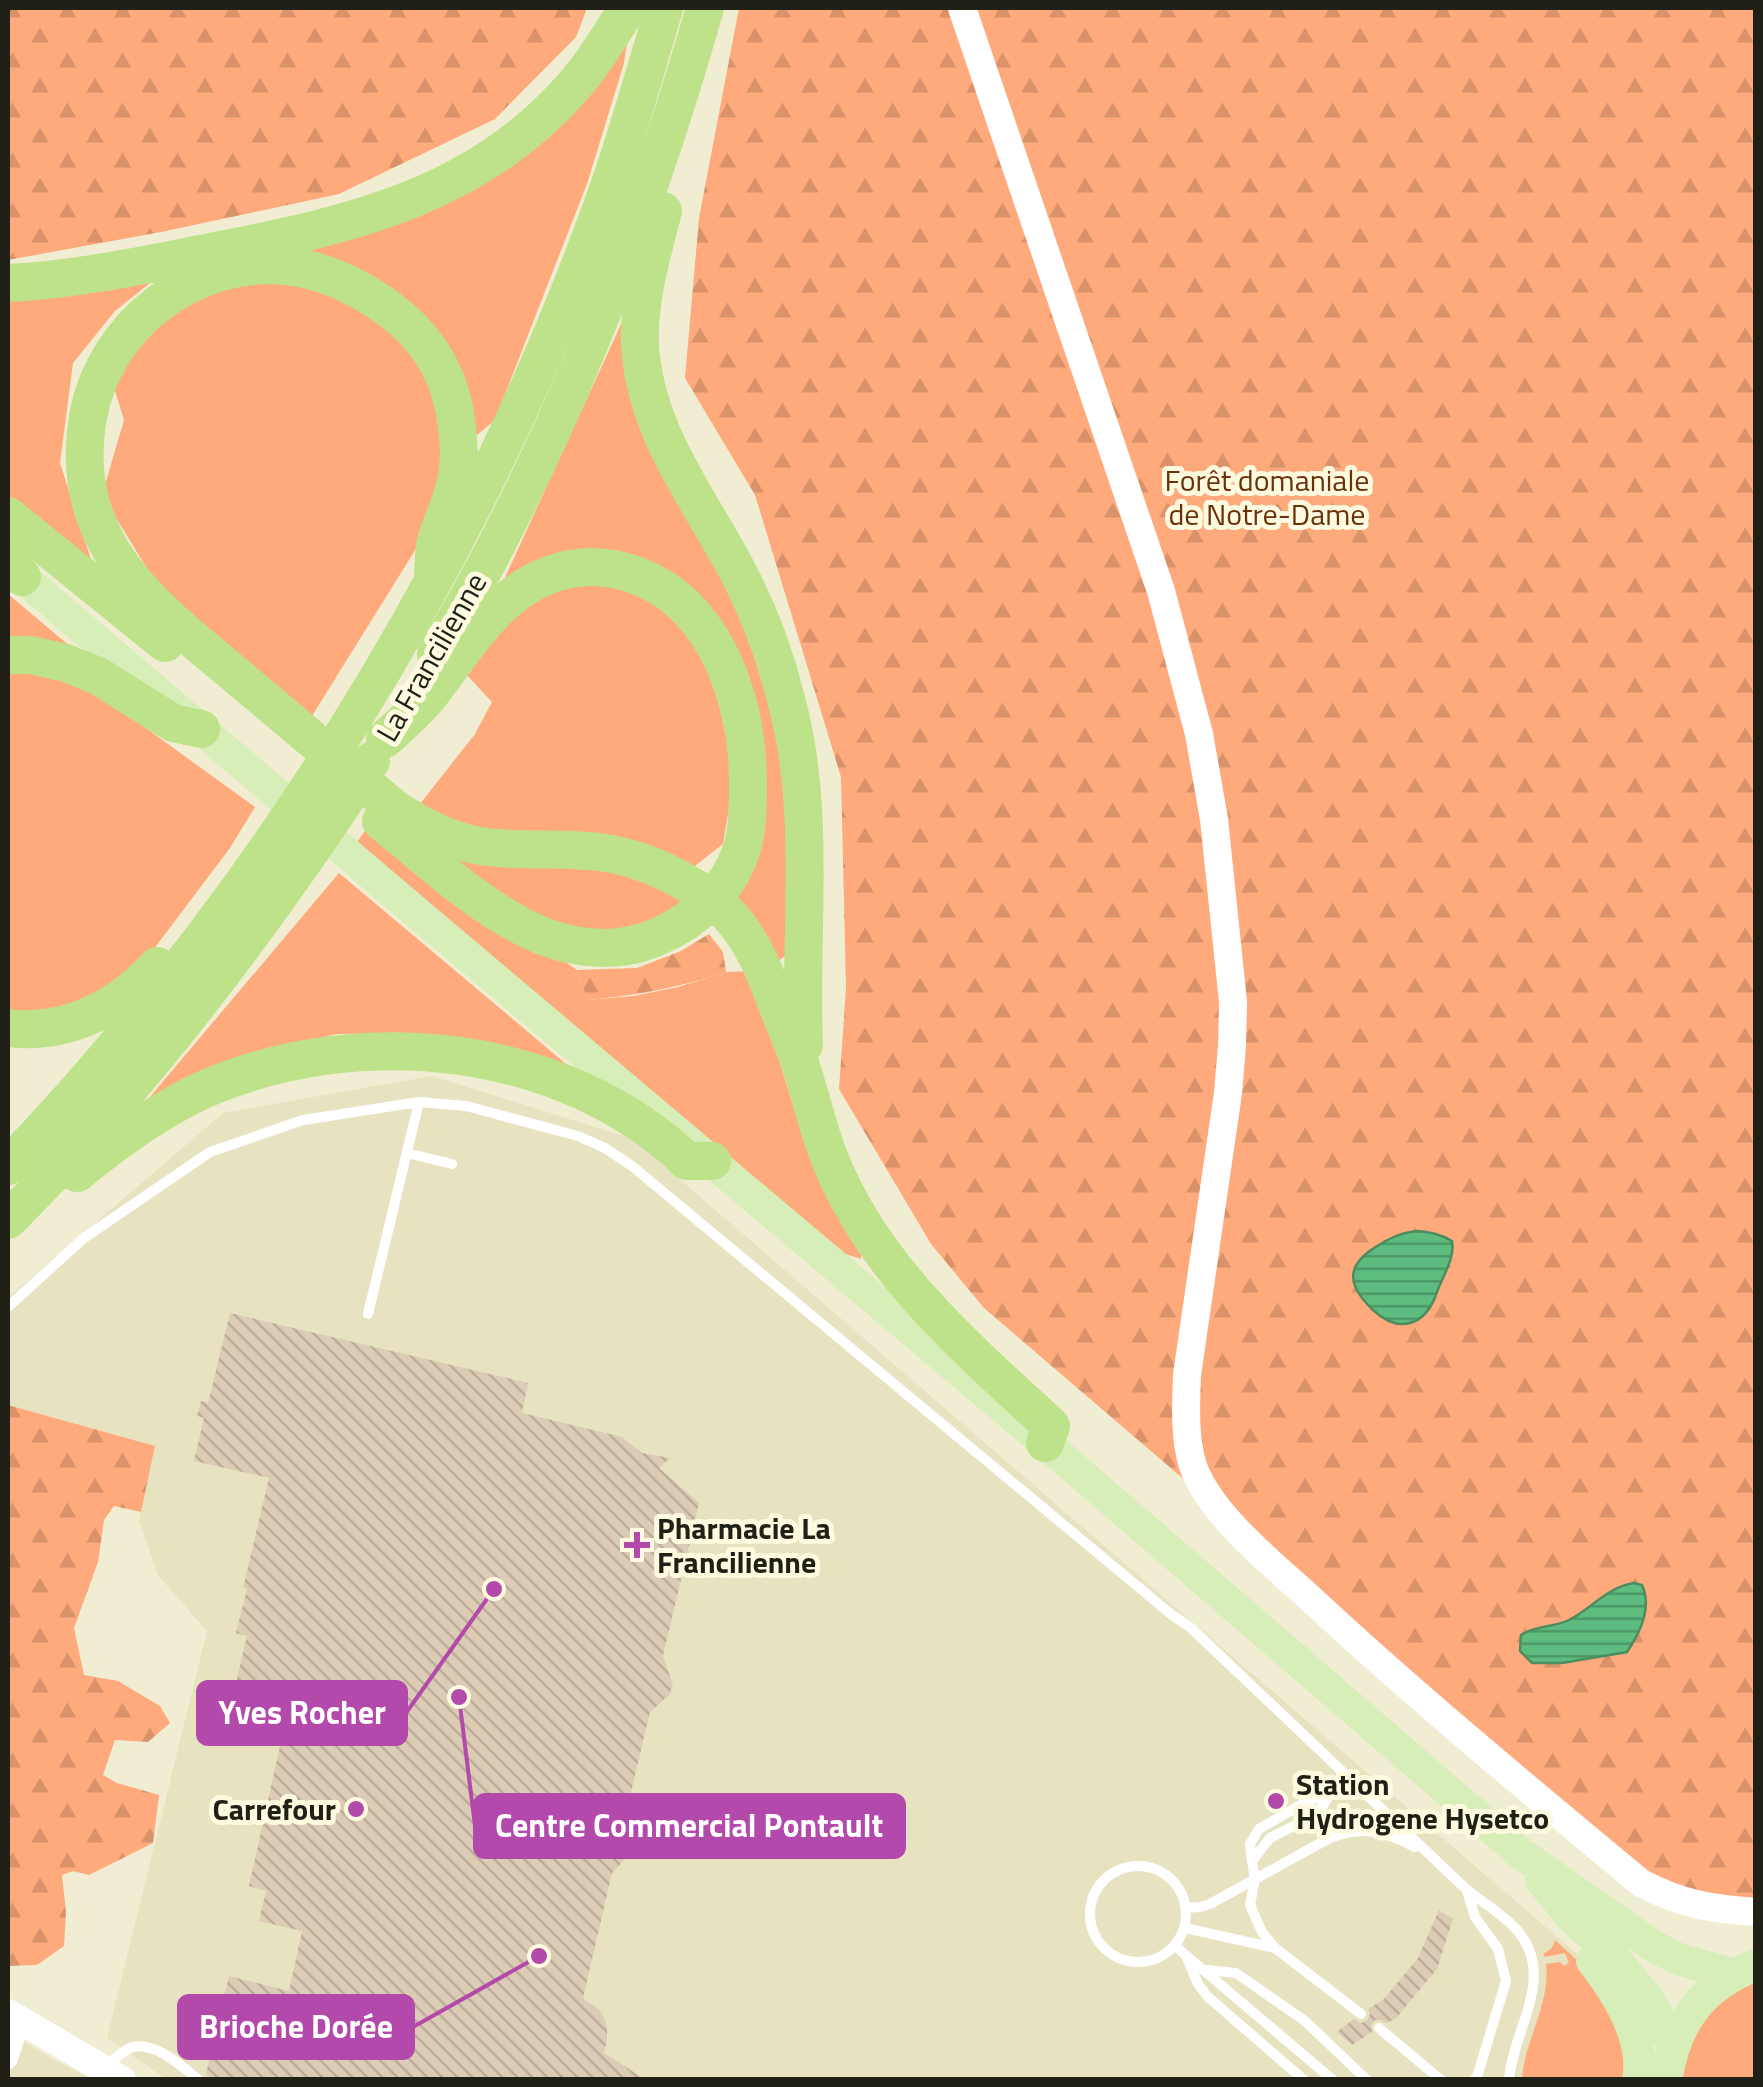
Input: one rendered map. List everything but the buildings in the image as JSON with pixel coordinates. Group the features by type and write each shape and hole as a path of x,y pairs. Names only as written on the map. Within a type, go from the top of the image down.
{"highway":[{"path":"8,283 90,274 256,244 348,222 448,184 522,136 556,105 585,72 628,8"},
{"name":"La Francilienne","path":"8,1166 125,1036 223,909 277,868 307,792 408,626 469,513 546,350 594,230 664,8"},
{"name":"La Francilienne","path":"8,1220 148,1066 277,868 383,742 440,647 490,556 581,364 630,242 705,8"},
{"path":"685,77 693,110 654,247 641,313 640,346 659,431 738,571 787,701 805,810 805,1078"},
{"path":"433,578 436,542 458,476 458,442 449,389 441,370 432,352 402,319 368,293 324,274 282,266 245,268 205,276 176,292 148,310 125,336 95,386 83,466 94,514 104,539 123,568 205,649 395,809 418,824 467,843 500,849 603,852 670,874 728,914 766,973 805,1078 826,1149 856,1214 929,1308 1051,1426 1045,1444"},
{"path":"8,516 421,854 471,893 526,928 564,943 601,948 650,941 694,916 714,898 741,850 747,818 748,762 740,711 721,658 706,630 673,594 620,569 588,566 562,570 525,587 485,622 426,700 383,742"},
{"path":"8,655 66,662 174,723 201,728"},
{"path":"8,1028 37,1030 60,1026 98,1012 135,989 223,909"},
{"path":"8,1241 71,1178 113,1144 182,1102 253,1073 302,1060 351,1054 434,1054 493,1062 544,1076 629,1116 670,1144 687,1161 712,1161"}],"main road":[{"path":"12,568 1045,1444 1520,1853 1655,1947 1678,1958 1744,1970"},
{"path":"1520,1853 1573,1919 1611,1954 1651,2003 1672,2046"},
{"path":"1573,1919 1573,1937 1612,1988 1634,2034 1640,2068 1638,2080"},
{"path":"1666,2080 1672,2046 1682,2024 1712,1988 1744,1970"}],"street":[{"path":"962,8 1161,591 1199,734 1214,819 1234,1002 1228,1093 1187,1375 1186,1409 1193,1466 1210,1496 1249,1542 1474,1744 1641,1883 1692,1905 1756,1912"},
{"path":"8,2059 14,2016 113,2074"}],"lane":[{"path":"368,1314 419,1102"},
{"path":"8,1307 84,1238 210,1152 303,1120 419,1102 466,1106 578,1136 605,1148 632,1166 1190,1627 1436,1862 1515,1928 1532,1955 1534,1978 1509,2080"},
{"path":"407,1153 452,1164"},
{"path":"1350,1779 1329,1796 1311,1799 1258,1829 1250,1844 1255,1879 1250,1900 1262,1932 1275,1948 1361,2014"},
{"path":"1186,1908 1205,1906 1326,1840 1352,1830 1396,1838 1436,1862"},
{"path":"1180,1949 1150,1962 1117,1958 1094,1934 1090,1918 1098,1888 1108,1877 1126,1868 1152,1868 1169,1878 1182,1893 1186,1908 1180,1949 1198,1984 1304,2080"},
{"path":"1466,1889 1475,1917 1498,1949 1506,1981 1474,2080"},
{"path":"1184,1928 1275,1948"},
{"path":"1180,1949 1333,2080"},
{"path":"1206,1970 1236,1974 1305,2021 1367,2080"},
{"path":"1379,2028 1441,2080"},
{"path":"113,2074 134,2047 159,2052 199,2080"}],"shaded area":[{"path":"432,1076 633,1139 1600,1974 1631,2079 166,2079 107,2038 207,1631 158,1575 139,1521 155,1446 8,1405 8,1298 223,1113"},
{"path":"1416,1231 1452,1241 1452,1248 1432,1303 1419,1319 1402,1324 1373,1310 1355,1286 1354,1271 1364,1256 1379,1245"},
{"path":"1634,1583 1642,1585 1646,1602 1640,1628 1627,1652 1562,1663 1532,1663 1520,1651 1521,1635 1569,1620 1607,1594"},
{"path":"8,2032 42,2053 90,2079 8,2080"}],"green space":[{"path":"8,8 587,8 576,37 495,119 339,194 8,260"},
{"name":"Forêt domaniale de Notre-Dame","path":"739,8 1755,8 1755,1899 1703,1893 1659,1880 1625,1857 984,1308 931,1244 839,1089 846,988 841,777 755,495 685,378 699,218"},
{"path":"630,21 624,63 587,184 495,420 466,444 440,346 262,254 353,235 461,197 526,146"},
{"path":"265,275 337,294 398,336 428,378 445,449 432,523 307,724 159,588 102,495 124,420 112,381 142,326 215,286"},
{"path":"155,279 115,311 73,363 60,463 96,575 8,497 8,295"},
{"path":"628,309 735,594 787,761 786,955 777,962 731,907 760,798 679,583 502,584"},
{"path":"562,581 620,584 672,611 706,652 735,772 723,844 691,869 487,834 416,809 475,734 492,702 462,670 511,611"},
{"path":"8,594 78,653 8,646"},
{"path":"8,672 56,672 85,684 255,807 230,848 132,978 55,1013 8,1016"},
{"path":"392,819 582,862 683,894 684,908 610,940 533,926"},
{"path":"369,825 577,970 587,1000 634,996 726,972 752,971 792,1102 821,1173 861,1242 861,1259 842,1253 355,845"},
{"path":"339,873 572,1069 467,1041 401,1033 336,1034 233,1059 133,1117"},
{"path":"709,934 723,952 726,972 657,990 587,1000 577,970 637,968 681,951"},
{"path":"8,1405 155,1446 141,1512 114,1506 104,1520 98,1562 74,1628 84,1675 118,1681 160,1706 170,1723 148,1742 115,1740 103,1775 159,1795 153,1843 89,1875 73,1871 62,1875 64,1946 37,1965 8,1966"},
{"path":"1555,1940 1579,1962 1618,2022 1627,2079 1522,2080 1545,1993 1546,1964 1569,1963 1565,1953 1545,1957 1543,1954"},
{"path":"1755,1980 1755,2079 1679,2080 1691,2035 1705,2015 1733,1991"}],"place":[{"name":"Pharmacie La Francilienne","path":"637,1545"},
{"name":"Yves Rocher","path":"494,1589"},
{"name":"Centre Commercial Pontault","path":"459,1697"},
{"name":"Station Hydrogene Hysetco","path":"1276,1801"},
{"name":"Carrefour","path":"356,1809"},
{"name":"Brioche Dorée","path":"539,1956"}]}
